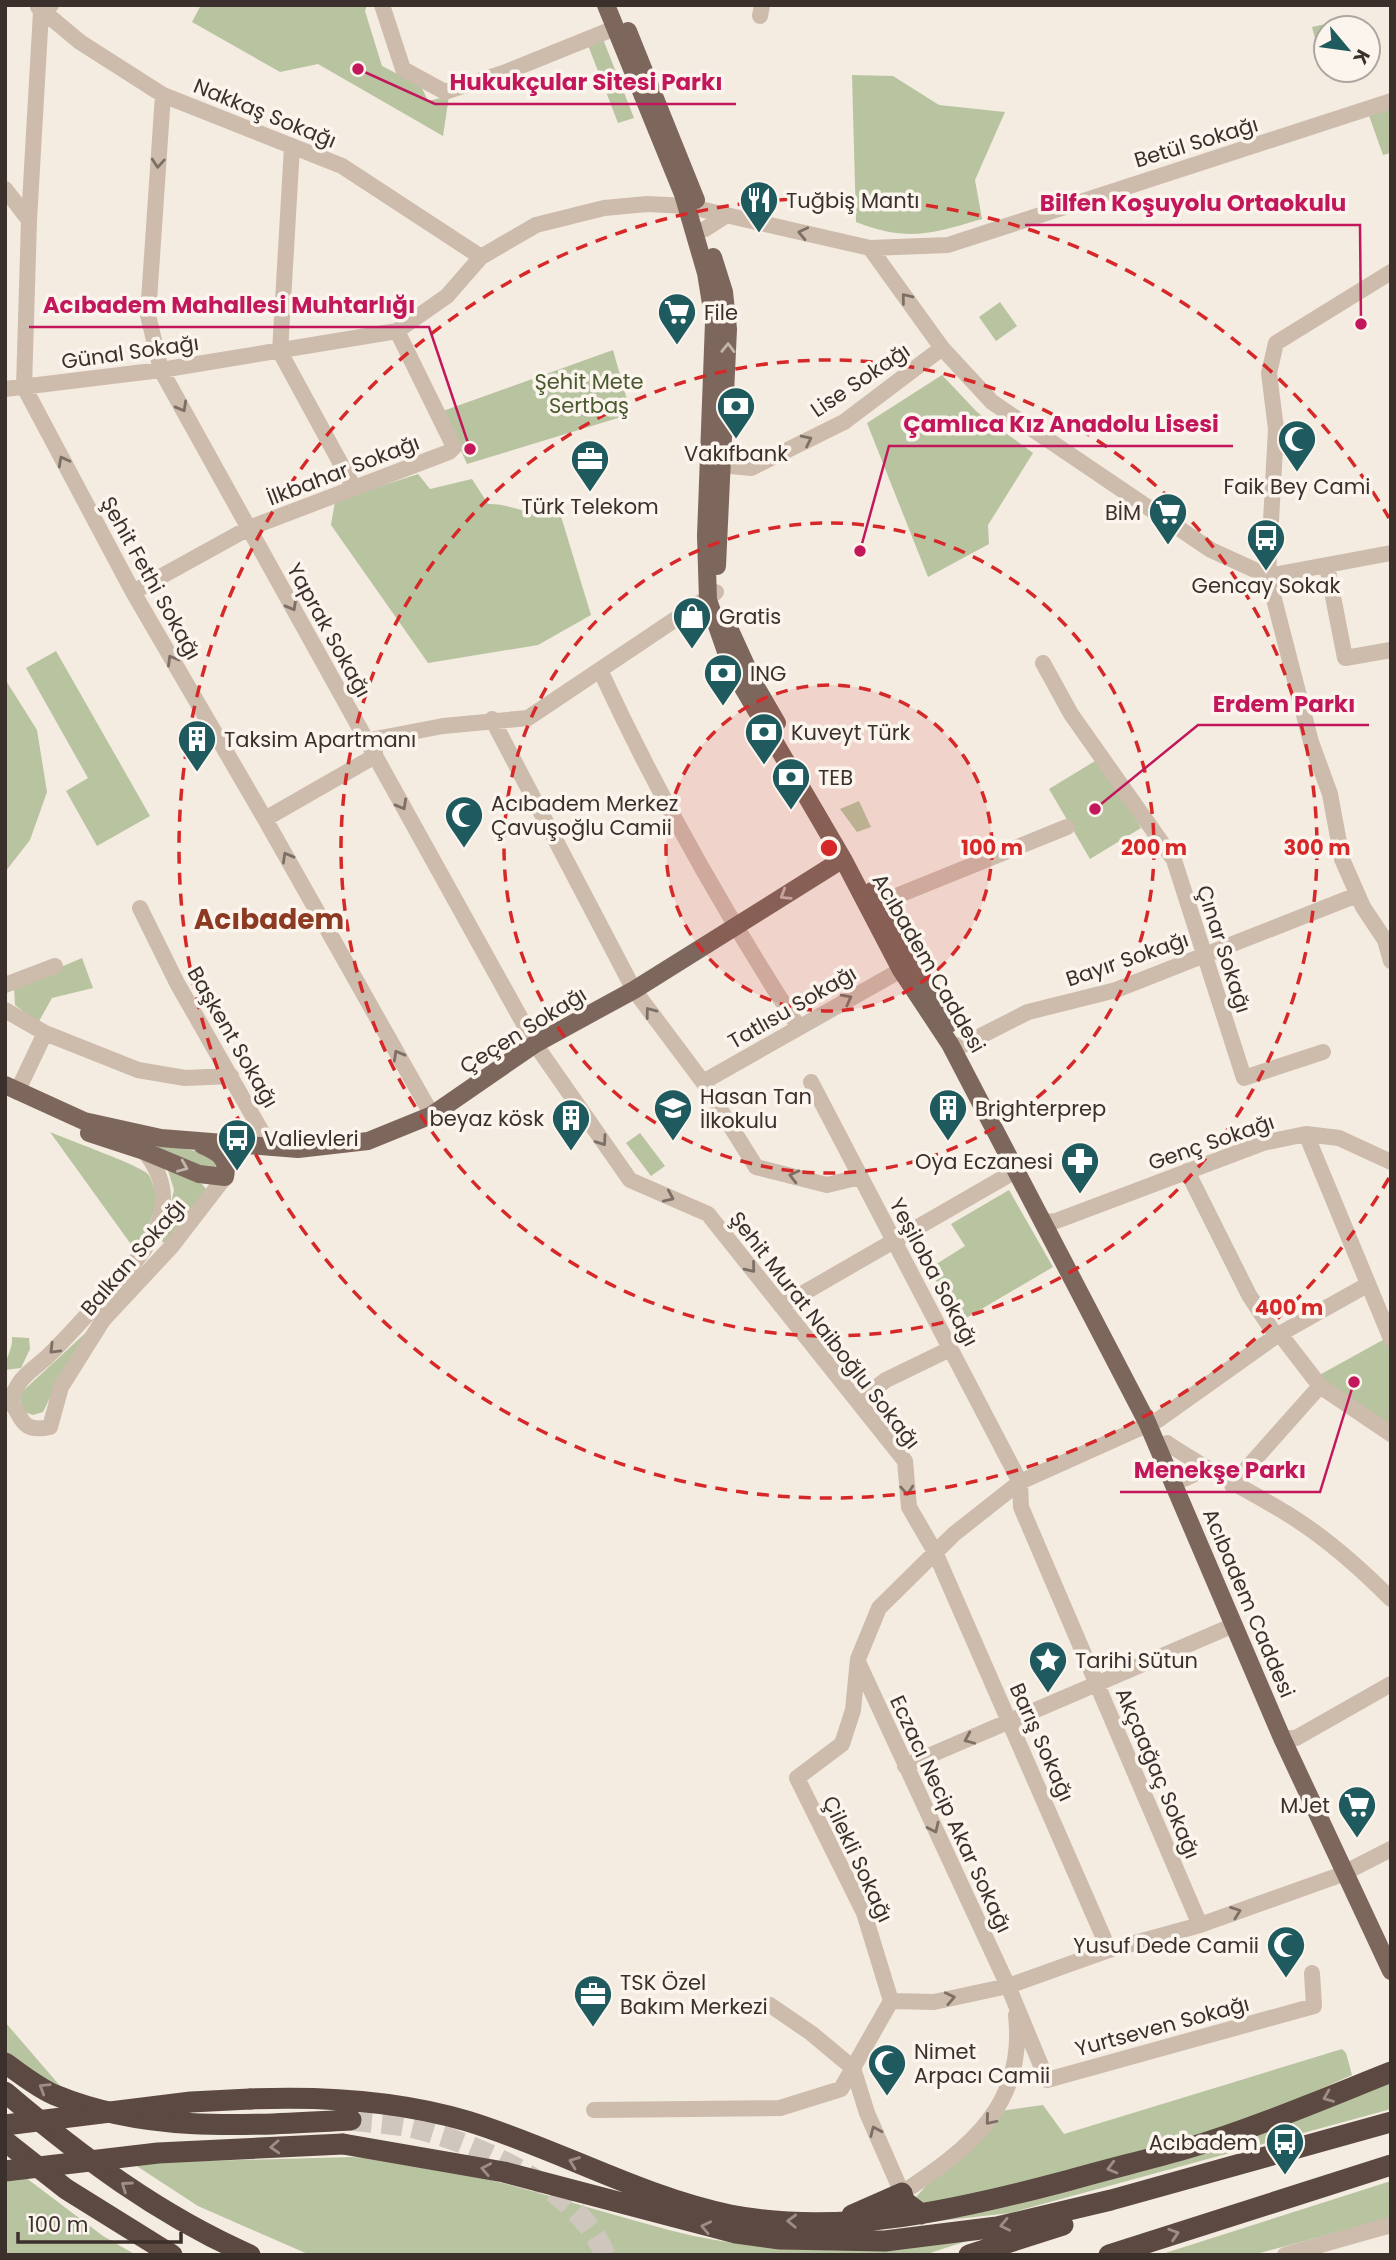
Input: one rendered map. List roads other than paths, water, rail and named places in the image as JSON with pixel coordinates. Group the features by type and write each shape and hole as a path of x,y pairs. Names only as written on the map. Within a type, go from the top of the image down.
{"highway":[{"path":"5,2063 52,2094 82,2105 157,2120 184,2124 260,2124 351,2120 254,2106"},
{"path":"5,2124 97,2113 353,2100 415,2109 468,2122 635,2186 717,2211 762,2220 837,2222 921,2214 995,2199 1186,2149 1255,2126 1391,2071"},
{"path":"5,2092 140,2195 190,2226 250,2255"},
{"path":"5,2171 158,2153 343,2144 504,2172 736,2233 834,2241 885,2241 998,2227 1111,2200 1391,2122"},
{"path":"5,2141 66,2189 172,2255"},
{"path":"969,2255 1308,2145"},
{"path":"1109,2255 1391,2165"},
{"path":"837,2222 902,2193 904,2201 921,2214"}],"main road":[{"name":"Acıbadem Caddesi","path":"606,5 687,207 706,273 714,322 706,536 712,595 732,669 843,859 901,970 956,1045 1050,1222 1152,1421 1234,1625 1352,1868 1391,1941"},
{"name":"Acıbadem Caddesi","path":"617,5 688,174 687,207 705,229 723,292 728,329 727,402 712,595 755,685 879,903 917,964 1017,1170 1050,1222"},
{"name":"Çeçen Sokağı","path":"9,1092 84,1121 197,1143 298,1149 368,1141 432,1115 535,1044 634,990 843,859"},
{"path":"9,1092 78,1129 144,1150 199,1174 225,1177 244,1145"},
{"name":"Çeçen Sokağı","path":"197,1143 223,1157 227,1166 225,1177"},
{"name":"Acıbadem Caddesi","path":"1152,1421 1167,1443 1184,1479 1289,1738"},
{"name":"Acıbadem Caddesi","path":"1352,1868 1391,1971"}],"street":[{"path":"382,5 403,69 445,92 506,72 615,28"},
{"path":"23,387 29,220 43,7"},
{"name":"Nakkaş Sokağı","path":"43,7 80,42 163,95 342,166 481,257"},
{"name":"Yaprak Sokağı","path":"163,95 148,315 161,370 535,1044 630,1180"},
{"name":"Betül Sokağı","path":"687,207 870,248 947,245 1391,101"},
{"path":"292,147 280,352 353,486"},
{"path":"5,189 29,220"},
{"name":"Günal Sokağı","path":"5,389 161,370 397,331 447,296 481,257 536,225 604,208 687,207"},
{"path":"705,229 727,215"},
{"path":"870,248 942,348 992,402 1211,550 1268,576 1391,553"},
{"path":"1391,272 1276,343 1269,373 1276,429 1268,576 1311,742 1330,794 1342,859 1357,895 1385,940 1391,961"},
{"name":"İlkbahar Sokağı","path":"133,592 249,528 353,486 449,452 453,447 397,331"},
{"name":"Lise Sokağı","path":"721,465 751,468 844,422 942,348"},
{"name":"Şehit Fethi Sokağı","path":"23,387 133,592 265,818 432,1115"},
{"path":"1327,566 1345,658 1391,650"},
{"path":"265,818 375,756 375,739 492,719 528,718 712,595"},
{"name":"Çınar Sokağı","path":"1043,663 1071,713 1174,860 1244,1078 1323,1052"},
{"path":"600,670 631,736 734,927 798,1026"},
{"path":"492,719 634,990 703,1082 756,1167 828,1185 860,1177"},
{"path":"879,903 1066,827"},
{"name":"Bayır Sokağı","path":"956,1045 1028,1012 1116,990 1357,895"},
{"name":"Başkent Sokağı","path":"140,908 177,983 271,1148"},
{"path":"5,985 55,966"},
{"name":"Tatlısu Sokağı","path":"703,1082 901,970"},
{"path":"5,999 9,1013 45,1033 138,1070 185,1078 231,1076"},
{"path":"9,1092 45,1033"},
{"name":"Yeşiloba Sokağı","path":"811,1082 1020,1482"},
{"path":"1306,1134 1391,1339"},
{"name":"Genç Sokağı","path":"1050,1222 1263,1143 1306,1134 1339,1139 1391,1162"},
{"name":"Balkan Sokağı","path":"144,1150 158,1172 165,1197 161,1215 145,1251 60,1343 16,1384 8,1398 24,1425 34,1430 50,1427 61,1387 103,1320 172,1247 225,1177"},
{"path":"781,1306 1017,1170"},
{"path":"1187,1171 1237,1271 1276,1336 1283,1338 1320,1386 1391,1434"},
{"name":"Şehit Murat Naiboğlu Sokağı","path":"630,1180 708,1214 905,1461 909,1507 935,1552"},
{"path":"858,1660 879,1608 935,1552 1020,1482 1152,1421 1276,1336 1367,1285"},
{"path":"858,1401 886,1380 950,1349"},
{"path":"1232,1485 1320,1386"},
{"path":"1167,1443 1232,1485 1295,1518 1322,1538 1391,1600"},
{"path":"1184,1479 1205,1469"},
{"name":"Akçaağaç Sokağı","path":"1020,1482 1021,1507 1200,1925"},
{"name":"Barış Sokağı","path":"935,1552 1109,1950"},
{"path":"905,1766 1234,1625"},
{"name":"Eczacı Necip Akar Sokağı","path":"858,1660 1008,1986"},
{"name":"Çilekli Sokağı","path":"858,1660 853,1710 842,1744 797,1778 864,1913 891,2001"},
{"path":"1289,1738 1391,1685"},
{"path":"594,2110 780,2108 841,2089 891,2001 934,2002 1008,1986 1109,1950 1200,1925 1352,1868 1391,1849"},
{"name":"Yurtseven Sokağı","path":"1008,1986 1046,2080 1314,2006 1312,1973"},
{"path":"770,2006 811,2033 853,2068 867,2113 902,2193 977,2135 1000,2108 1014,2066 1017,2029 1008,1986"},
{"path":"1285,2255 1391,2225"}],"tunnel":[{"path":"351,2120 403,2126 436,2134 465,2144 523,2172 550,2189 573,2209 592,2231 605,2255"}],"place":[{"name":"Hukukçular Sitesi Parkı","path":"358,69"},
{"name":"Tuğbiş Mantı","path":"759,234"},
{"name":"Bilfen Koşuyolu Ortaokulu","path":"1361,324"},
{"name":"File","path":"677,346"},
{"name":"Vakıfbank","path":"736,440"},
{"name":"Acıbadem Mahallesi Muhtarlığı","path":"470,449"},
{"name":"Faik Bey Cami","path":"1297,473"},
{"name":"Türk Telekom","path":"590,493"},
{"name":"BİM","path":"1168,546"},
{"name":"Çamlıca Kız Anadolu Lisesi","path":"860,551"},
{"name":"Gencay Sokak","path":"1266,572"},
{"name":"Gratis","path":"692,650"},
{"name":"ING","path":"723,707"},
{"name":"Kuveyt Türk","path":"764,766"},
{"name":"Taksim Apartmanı","path":"197,773"},
{"name":"Erdem Parkı","path":"1095,809"},
{"name":"TEB","path":"791,811"},
{"name":"Acıbadem Merkez Çavuşoğlu Camii","path":"464,849"},
{"name":"Hasan Tan İlkokulu","path":"673,1142"},
{"name":"Brighterprep","path":"948,1142"},
{"name":"beyaz kösk","path":"571,1152"},
{"name":"Valievleri","path":"237,1172"},
{"name":"Oya Eczanesi","path":"1080,1195"},
{"name":"Menekşe Parkı","path":"1354,1382"},
{"name":"Tarihi Sütun","path":"1048,1694"},
{"name":"MJet","path":"1357,1839"},
{"name":"Yusuf Dede Camii","path":"1286,1979"},
{"name":"TSK Özel Bakım Merkezi","path":"593,2028"},
{"name":"Nimet Arpacı Camii","path":"887,2097"},
{"name":"Acıbadem","path":"1285,2176"}],"district":[{"name":"Acıbadem","path":"269,919"}],"park label":[{"name":"Şehit Mete Sertbaş","path":"589,393"}]}
